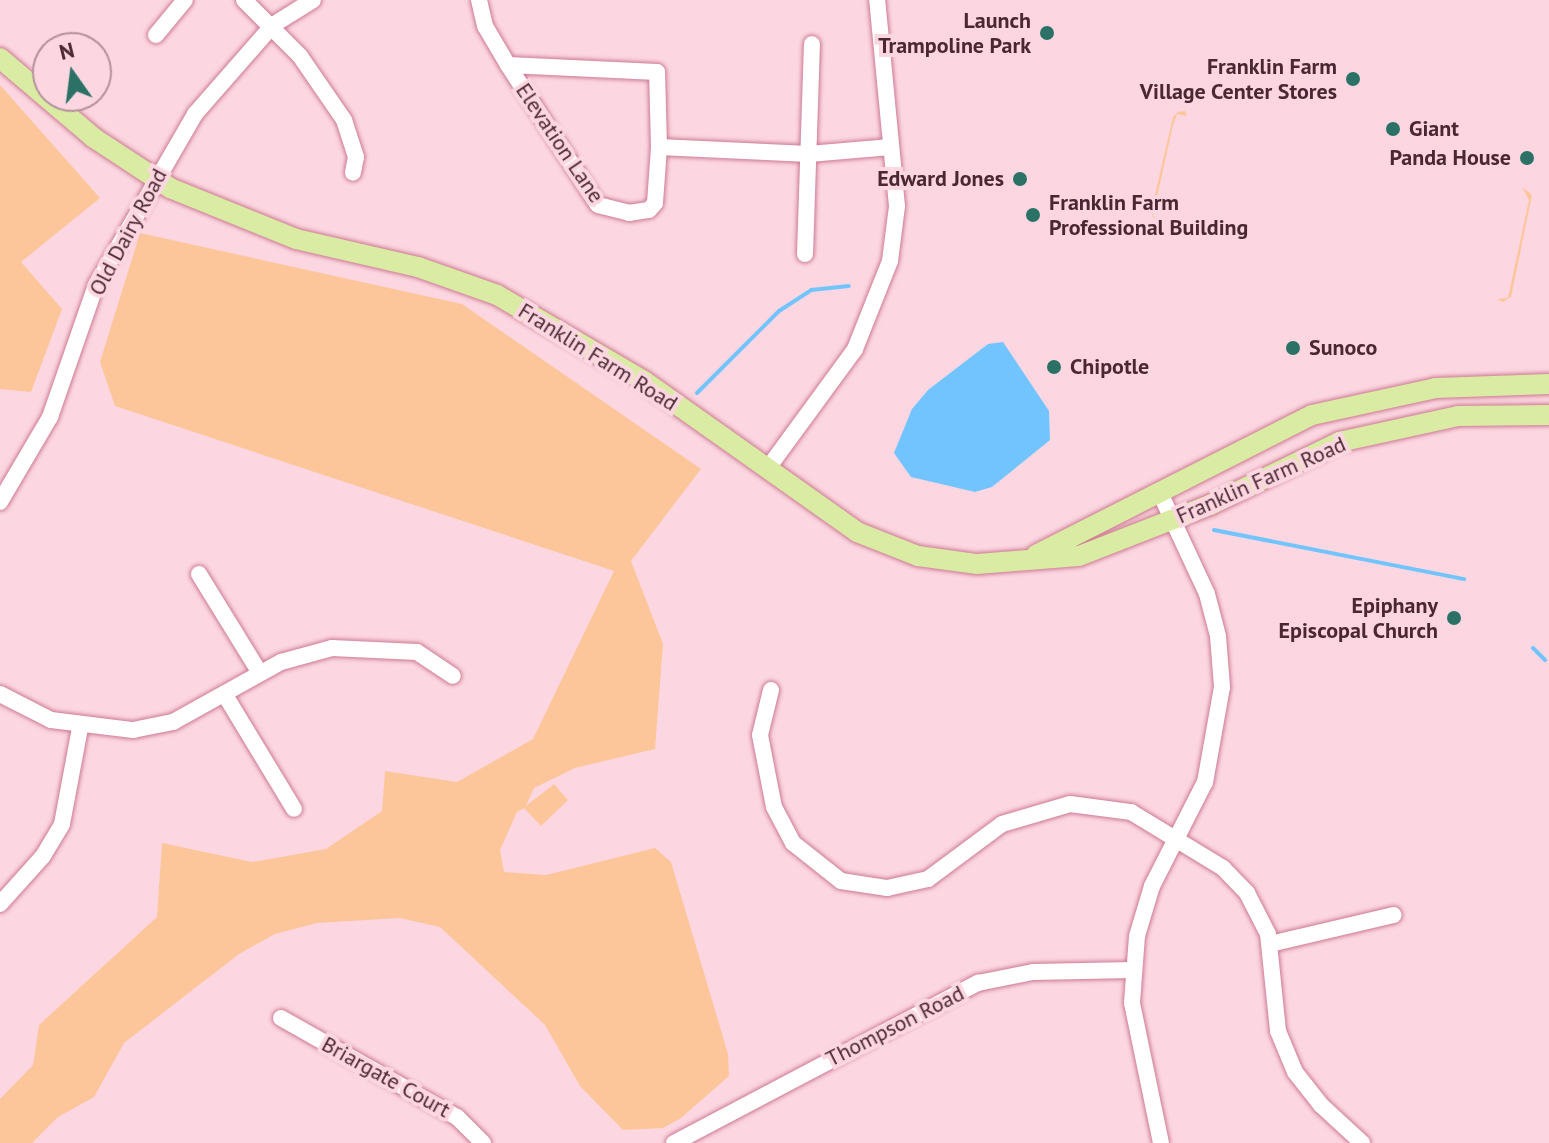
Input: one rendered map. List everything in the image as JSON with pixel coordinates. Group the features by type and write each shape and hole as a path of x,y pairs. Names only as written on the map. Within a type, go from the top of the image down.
{"main road":[{"name":"Franklin Farm Road","path":"0,58 94,138 156,179 296,239 418,267 497,295 586,343 857,532 892,548 950,562 1079,556 1174,520 1298,459 1379,431 1458,416 1549,415"},
{"name":"Franklin Farm Road","path":"1025,560 1160,493 1267,434 1345,403 1436,388 1549,384"}],"street":[{"path":"156,35 185,0"},
{"path":"244,0 273,25 344,120 356,157 353,173"},
{"name":"Old Dairy Road","path":"0,502 36,448 96,285 156,179 210,94 273,25 313,0"},
{"name":"Elevation Lane","path":"479,0 485,26 508,65 598,205 629,213 649,210 655,203 659,147 657,72 508,65"},
{"path":"768,468 855,349 881,293 896,228 877,0"},
{"path":"805,254 812,44"},
{"path":"659,147 809,154 891,147"},
{"path":"1160,493 1214,619 1222,687 1205,782 1175,838 1142,916 1133,970 1137,1041 1161,1143"},
{"path":"199,574 260,673"},
{"path":"0,694 51,720 80,728 149,728 185,717 260,673 306,653 361,646 417,652 453,676"},
{"path":"771,690 760,735 774,807 807,859 841,881 887,888 928,879 1002,824 1051,807 1115,808 1175,838 1238,882 1259,912 1270,944 1274,1010 1285,1051 1307,1090 1362,1143"},
{"path":"225,695 294,809"},
{"path":"0,904 43,856 62,824 80,728"},
{"path":"1270,944 1394,915"},
{"name":"Thompson Road","path":"674,1143 978,983 1033,972 1133,970"},
{"name":"Briargate Court","path":"281,1018 457,1117 483,1143"}],"shaded area":[{"path":"0,85 100,198 21,262 62,309 31,392 0,389"},
{"path":"1185,111 1187,116 1177,114 1173,125 1153,215 1164,224 1158,226 1151,212 1173,117 1178,112"},
{"path":"1522,187 1532,195 1511,297 1503,302 1497,299 1508,298 1529,200"},
{"path":"140,233 462,304 701,469 631,561 663,644 655,749 575,768 534,788 526,806 554,784 568,800 541,826 524,808 517,812 500,850 504,872 546,875 655,848 671,862 728,1054 729,1076 681,1118 663,1128 623,1130 580,1086 545,1025 440,927 400,918 317,923 275,934 239,954 124,1043 94,1097 58,1117 32,1143 0,1143 0,1099 33,1065 39,1025 157,917 162,843 252,862 326,849 382,811 385,771 457,782 533,739 614,571 115,406 100,362"}],"water":[{"path":"1003,342 1049,411 1050,440 992,487 975,492 911,477 894,453 912,409 928,390 988,344"}],"waterway":[{"path":"697,393 779,311 811,290 849,286"},
{"path":"1214,530 1464,579"},
{"path":"1533,648 1545,660"}],"place":[{"name":"Launch Trampoline Park","path":"1047,33"},
{"name":"Franklin Farm Village Center Stores","path":"1353,79"},
{"name":"Giant","path":"1393,129"},
{"name":"Panda House","path":"1527,158"},
{"name":"Edward Jones","path":"1020,179"},
{"name":"Franklin Farm Professional Building","path":"1033,215"},
{"name":"Sunoco","path":"1293,348"},
{"name":"Chipotle","path":"1054,367"},
{"name":"Epiphany Episcopal Church","path":"1454,618"}]}
